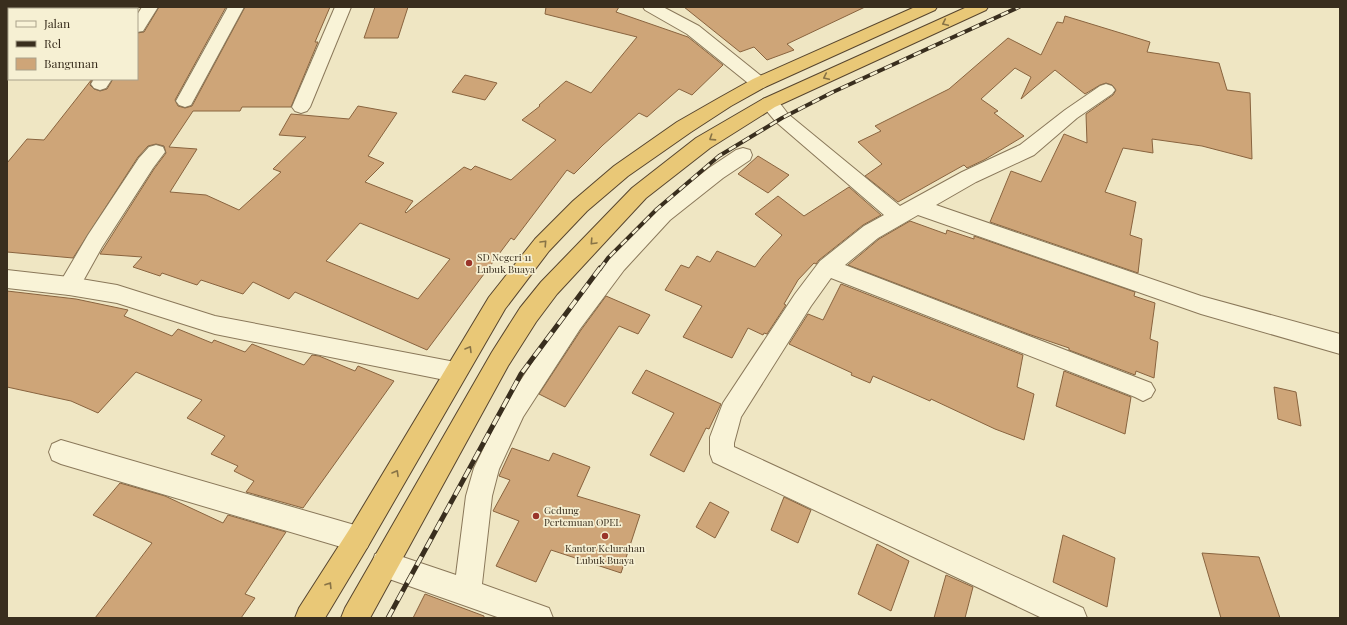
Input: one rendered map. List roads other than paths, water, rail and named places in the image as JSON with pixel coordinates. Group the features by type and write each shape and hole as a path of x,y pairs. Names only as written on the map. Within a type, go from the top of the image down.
{"highway":[{"path":"309,618 358,539 497,303 542,245 580,206 606,183 635,162 690,124 759,82 929,7"},
{"path":"355,618 500,359 528,315 549,288 655,179 704,143 769,103 980,7"},
{"path":"635,162 631,169 640,175 655,179"},
{"path":"580,206 591,212 608,226"}],"street":[{"path":"138,25 150,7"},
{"path":"185,101 236,7"},
{"path":"301,107 343,7"},
{"path":"651,7 693,30 759,82"},
{"path":"1074,618 722,454 720,445 723,429 731,411 803,300 827,267 871,232 969,177 1027,150 1071,114 1106,90"},
{"path":"769,103 782,118 907,211 1201,305 1340,344"},
{"path":"69,286 95,241 146,164 156,152"},
{"path":"467,593 479,496 487,468 515,409 572,322 617,264 663,215 716,173 743,155"},
{"path":"827,267 1143,390"},
{"path":"7,279 69,286 117,294 215,325 455,372"},
{"path":"61,452 358,539"},
{"path":"385,564 539,618"}],"railway":[{"path":"600,269 608,258 657,209 719,156 782,118 833,92 1019,7"},
{"path":"388,618 521,374 600,268"}],"place":[{"name":"SD Negeri 11 Lubuk Buaya","path":"469,263"},
{"name":"Gedung Pertemuan OPEL","path":"536,516"},
{"name":"Kantor Kelurahan Lubuk Buaya","path":"605,536"}]}
